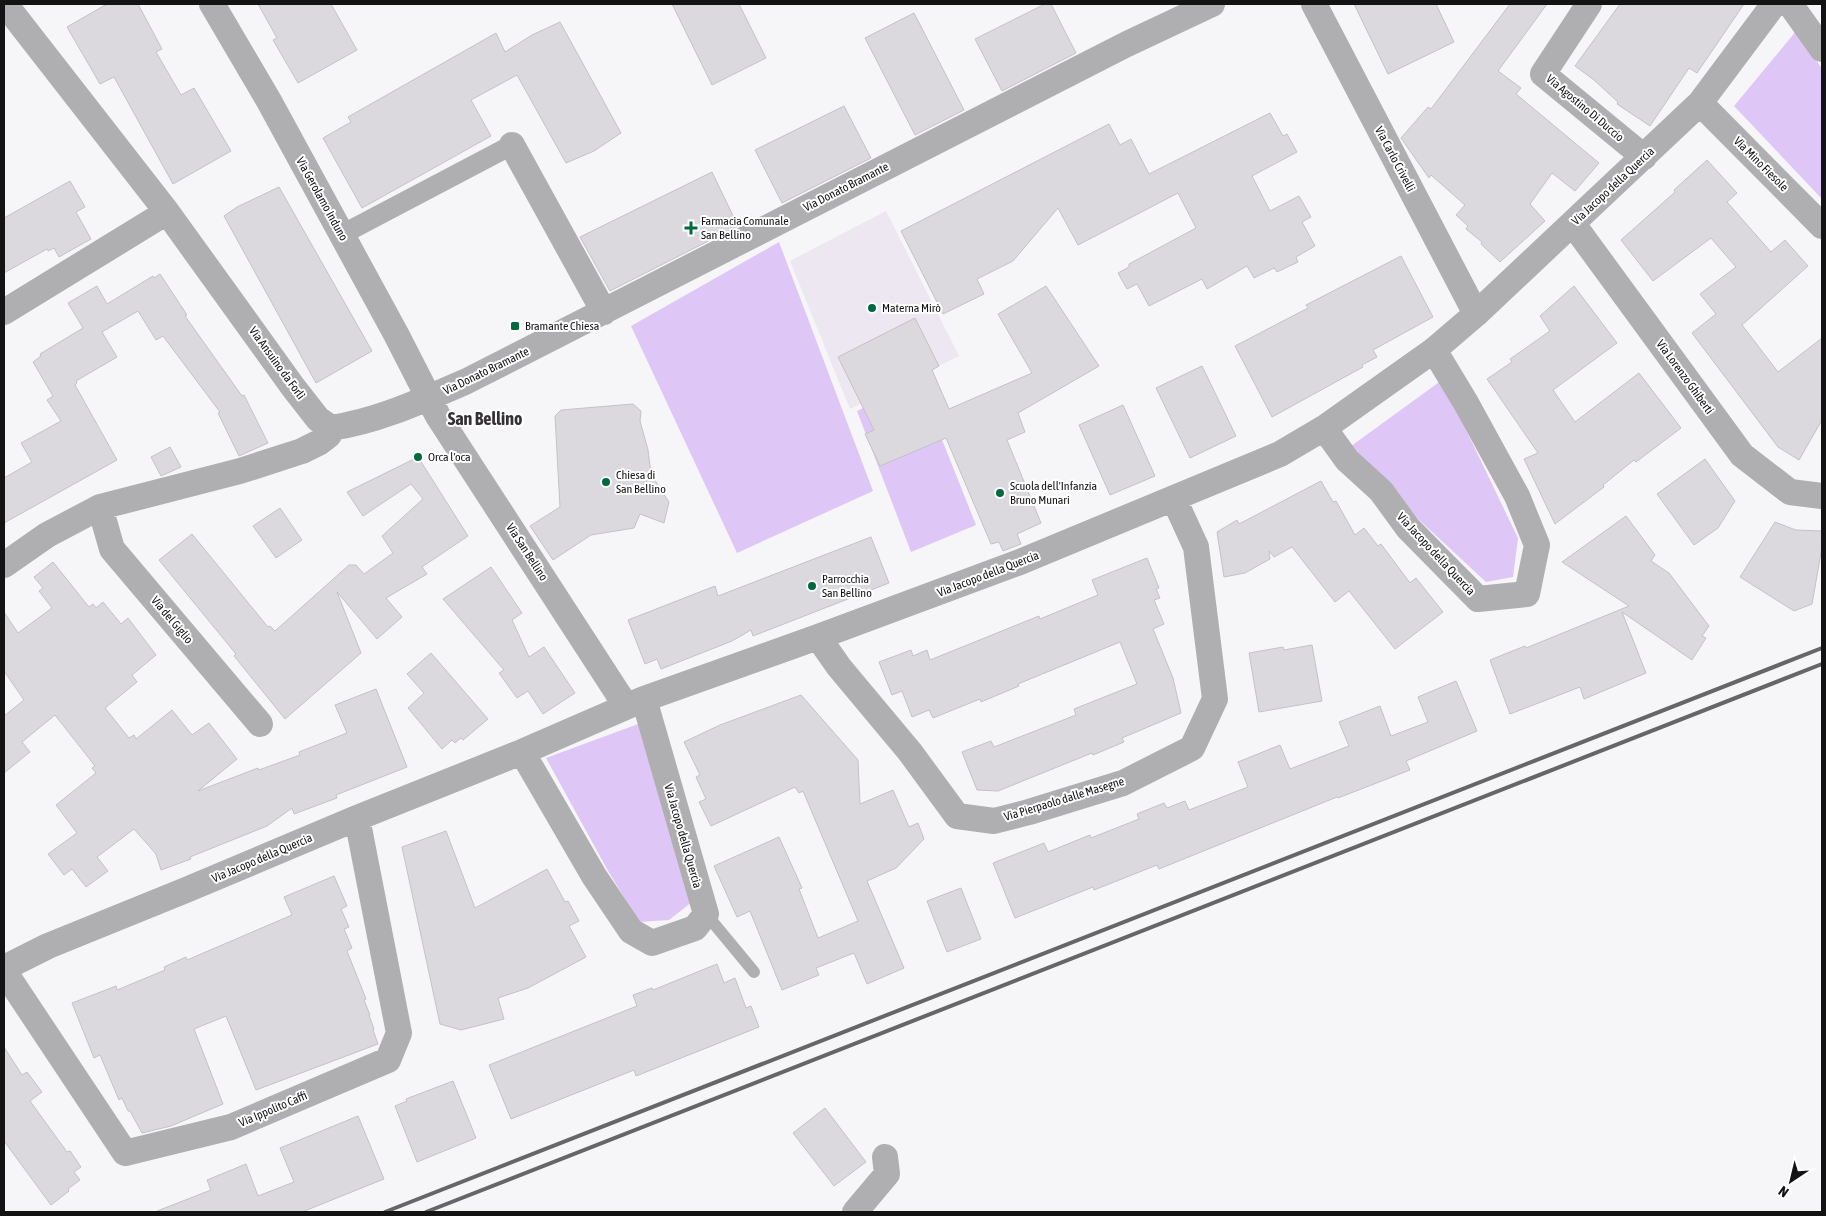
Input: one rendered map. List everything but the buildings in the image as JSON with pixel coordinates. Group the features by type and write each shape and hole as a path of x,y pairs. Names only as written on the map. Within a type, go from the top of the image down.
{"street":[{"name":"Via Ansuino da Forlì","path":"5,4 167,212 293,387 318,419 331,428"},
{"name":"Via Gerolamo Induno","path":"212,4 269,101 396,334 428,398"},
{"name":"Via Donato Bramante","path":"428,398 467,381 604,312 1109,53 1212,4"},
{"name":"Via Carlo Crivelli","path":"1314,4 1476,314"},
{"name":"Via Agostino Di Duccio","path":"1589,4 1543,74 1644,157"},
{"name":"Via Jacopo della Quercia","path":"4,970 48,946 522,752 635,703 1020,562 1280,454 1324,428 1434,350 1476,314 1700,103 1774,4"},
{"path":"1790,4 1822,49"},
{"name":"Via Mino Fiesole","path":"1700,103 1822,226"},
{"path":"342,235 512,145 604,312"},
{"path":"4,312 167,212"},
{"name":"Via Lorenzo Ghiberti","path":"1573,224 1742,455 1790,492 1822,496"},
{"name":"Via Jacopo della Quercia","path":"1324,428 1347,460 1381,491 1408,528 1478,598 1527,594 1537,545 1517,496 1466,403 1434,350"},
{"path":"4,565 47,535 100,507 240,471 302,451 330,435 331,428 368,421 428,398"},
{"name":"Via San Bellino","path":"428,398 438,416 635,703"},
{"name":"Via Pierpaolo dalle Masegne","path":"818,637 839,667 910,752 957,816 994,821 1123,783 1192,748 1215,699 1196,547 1174,499"},
{"name":"Via del Giglio","path":"100,507 112,549 260,724"},
{"name":"Via Jacopo della Quercia","path":"635,703 706,914"},
{"path":"522,752 594,876 631,931 652,943 695,928 706,914"},
{"name":"Via Ippolito Caffi","path":"4,970 125,1153 231,1127 388,1060 399,1033 357,818"},
{"path":"855,1212 887,1174 885,1157"}],"lane":[{"name":"Via Jacopo della Quercia","path":"706,914 754,972"}],"shaded area":[{"path":"1797,30 1822,69 1822,199 1734,106"},
{"name":"Materna Mirò","path":"886,211 959,356 850,409 790,261"},
{"path":"779,242 873,491 737,553 631,326"},
{"path":"1442,380 1518,538 1513,577 1486,582 1403,505 1347,449"},
{"path":"919,382 976,525 911,552 857,411"},
{"path":"638,724 692,902 669,920 639,922 607,869 546,758"}],"railway":[{"path":"385,1212 1822,648"},
{"path":"426,1212 1822,664"}],"place":[{"name":"Farmacia Comunale San Bellino","path":"691,228"},
{"name":"Materna Mirò","path":"872,308"},
{"name":"Bramante Chiesa","path":"515,326"},
{"name":"Orca l'oca","path":"418,457"},
{"name":"Chiesa di San Bellino","path":"606,482"},
{"name":"Scuola dell'Infanzia Bruno Munari","path":"1000,493"},
{"name":"Parrocchia San Bellino","path":"812,586"}],"district":[{"name":"San Bellino","path":"485,418"}]}
